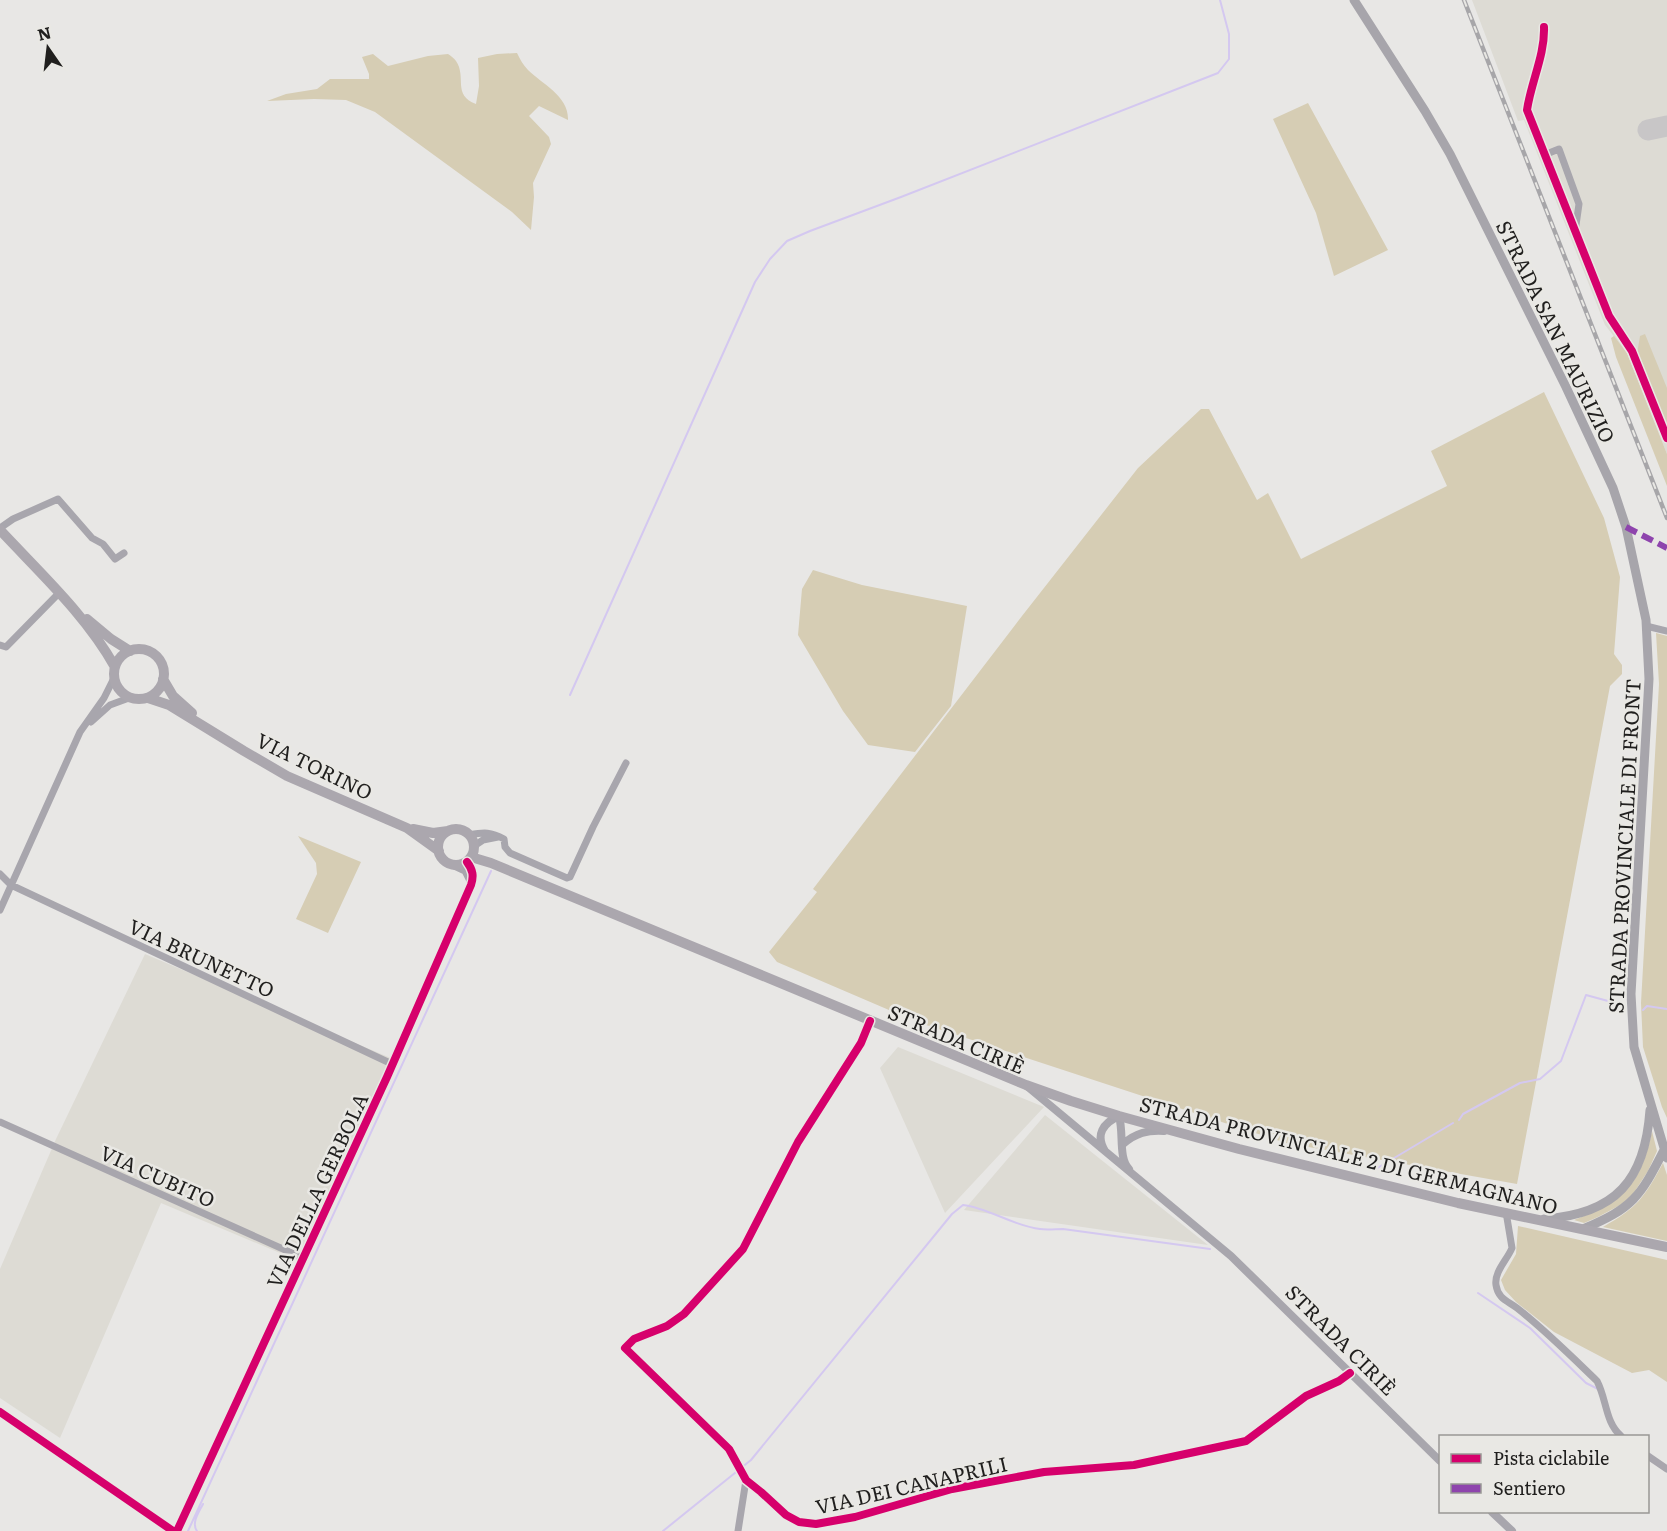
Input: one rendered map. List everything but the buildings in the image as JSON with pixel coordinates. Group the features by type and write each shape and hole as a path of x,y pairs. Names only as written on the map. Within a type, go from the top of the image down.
{"main road":[{"name":"STRADA SAN MAURIZIO","path":"1354,0 1450,154 1566,387 1613,488 1626,527 1646,626"},
{"path":"0,529 103,646 115,667"},
{"path":"61,596 111,639 130,651"},
{"name":"STRADA PROVINCIALE DI FRONT","path":"1646,626 1649,679 1631,994 1634,1047 1650,1101"},
{"path":"137,649 152,653 162,664 163,680 160,687 148,698 129,698 122,693 114,678 118,660 130,651 137,649"},
{"name":"VIA TORINO","path":"163,680 173,696 210,730"},
{"name":"VIA TORINO","path":"148,698 169,705 287,776 407,828 439,851"},
{"name":"VIA TORINO","path":"407,828 433,833 448,831"},
{"path":"459,829 471,850 456,865 450,864 441,857 440,840 448,831 459,829"},
{"name":"STRADA CIRIÈ","path":"471,850 491,863 1026,1085"},
{"name":"STRADA PROVINCIALE 2 DI GERMAGNANO","path":"1026,1085 1119,1116 1458,1203 1667,1247"},
{"path":"1650,1101 1667,1137"},
{"path":"1583,1229 1625,1209 1644,1189 1666,1154 1650,1101"},
{"path":"1539,1219 1564,1217 1587,1211 1608,1201 1622,1189 1635,1171 1646,1147 1650,1101"}],"street":[{"path":"1544,27 1544,39 1527,110 1609,316 1632,351 1667,438"},
{"path":"1544,155 1559,149 1579,204 1575,233"},
{"path":"0,529 14,519 58,499 92,538 103,544 115,559 124,553"},
{"path":"0,645 6,647 61,596"},
{"path":"1646,626 1667,631"},
{"path":"0,910 80,732 104,698 114,678"},
{"path":"80,732 110,705 129,698"},
{"path":"471,885 473,879 471,850 482,832 491,832 504,839 505,847 510,853 567,878 570,877 592,827 626,762"},
{"path":"471,850 483,840 500,837"},
{"path":"450,864 465,871 471,885"},
{"name":"VIA BRUNETTO","path":"0,874 11,885 392,1064"},
{"name":"VIA DELLA GERBOLA","path":"175,1531 392,1064 471,885"},
{"name":"VIA DEI CANAPRILI","path":"870,1021 861,1042 798,1142 743,1250 684,1314 667,1326 634,1339 625,1348 729,1449 745,1480 786,1515 799,1522 816,1524 836,1521 963,1487 1044,1472 1134,1465 1245,1441 1306,1396 1339,1381 1350,1373"},
{"name":"STRADA CIRIÈ","path":"1026,1085 1231,1256 1439,1460"},
{"path":"1106,1154 1100,1140 1101,1132 1105,1124 1119,1116 1123,1144 1122,1158 1125,1166 1144,1184"},
{"name":"VIA CUBITO","path":"0,1122 303,1258"},
{"path":"1123,1144 1138,1134 1148,1131 1175,1131"},
{"path":"1506,1212 1512,1248 1497,1274 1495,1284 1498,1293 1503,1300 1512,1303 1535,1322 1597,1381 1604,1393 1610,1423 1619,1435"},
{"path":"0,1412 175,1531"},
{"path":"1649,1457 1667,1469"},
{"path":"738,1531 745,1480"},
{"path":"1493,1513 1512,1531"}],"shaded area":[{"path":"1472,0 1667,0 1667,454 1627,353 1605,325 1524,120 1518,121"},
{"path":"517,53 528,70 559,97 564,104 568,120 539,106 529,116 549,137 551,144 533,183 531,230 512,212 375,112 346,100 267,101 286,94 317,89 330,79 369,79 362,57 373,54 388,66 428,56 448,54 459,67 464,96 476,104 479,86 478,58"},
{"path":"1308,103 1388,250 1334,276 1316,213 1273,119"},
{"path":"1645,334 1667,388 1667,429 1637,354 1640,336"},
{"path":"1614,336 1627,353 1667,454 1667,486 1616,357 1611,338"},
{"path":"1544,392 1604,518 1620,577 1614,654 1622,665 1622,674 1610,686 1517,1184 1286,1143 917,1022 777,962 769,952 817,892 813,889 1138,468 1201,409 1209,409 1257,500 1268,493 1301,559 1447,486 1431,451"},
{"path":"813,570 862,585 967,606 951,706 915,752 868,745 843,711 798,635 802,589"},
{"path":"1656,633 1667,636 1667,1118 1643,1047 1641,1003 1659,684"},
{"path":"298,836 361,862 328,933 296,919 317,874 316,863"},
{"path":"145,954 393,1059 299,1261 161,1203 60,1438 0,1398 0,1269 56,1139"},
{"path":"898,1047 1044,1107 945,1213 880,1068"},
{"path":"1045,1115 1208,1245 964,1210"},
{"path":"1652,1131 1657,1151 1648,1171 1633,1194 1622,1204 1598,1217 1584,1223 1574,1220 1606,1206 1628,1189 1642,1165"},
{"path":"1663,1163 1667,1175 1667,1241 1603,1227 1639,1201"},
{"path":"1518,1226 1667,1260 1667,1382 1649,1370 1632,1373 1554,1332 1516,1302 1505,1290 1501,1280 1516,1254"}],"waterway":[{"path":"570,695 755,282 770,259 787,241 810,231 1218,73 1229,59 1229,34 1220,0"},
{"path":"188,1531 491,871"},
{"path":"1459,1120 1463,1114 1520,1083 1540,1079 1561,1061 1586,995 1619,1004"},
{"path":"1643,1010 1647,1006 1667,1009"},
{"path":"1374,1170 1453,1123"},
{"path":"663,1531 751,1460 952,1214 963,1205 1030,1227 1063,1229 1210,1249"},
{"path":"1478,1293 1530,1328 1586,1383 1598,1389"},
{"path":"197,1531 195,1521 203,1504"}],"taxiway":[{"path":"1648,130 1667,126"}],"railway":[{"path":"1464,0 1667,518"}],"marked path":[{"path":"1626,527 1667,548"}],"cycle path":[{"path":"1544,27 1540,58 1527,110 1609,316 1632,351 1667,438"},
{"path":"177,1531 387,1077 471,885 472,873 467,862"},
{"path":"870,1021 861,1043 798,1142 743,1249 684,1314 667,1326 634,1339 625,1348 729,1449 746,1480 786,1515 799,1522 816,1524 855,1517 952,1489 1044,1472 1134,1465 1246,1441 1306,1396 1339,1381 1350,1373"},
{"path":"0,1412 173,1531"}]}
